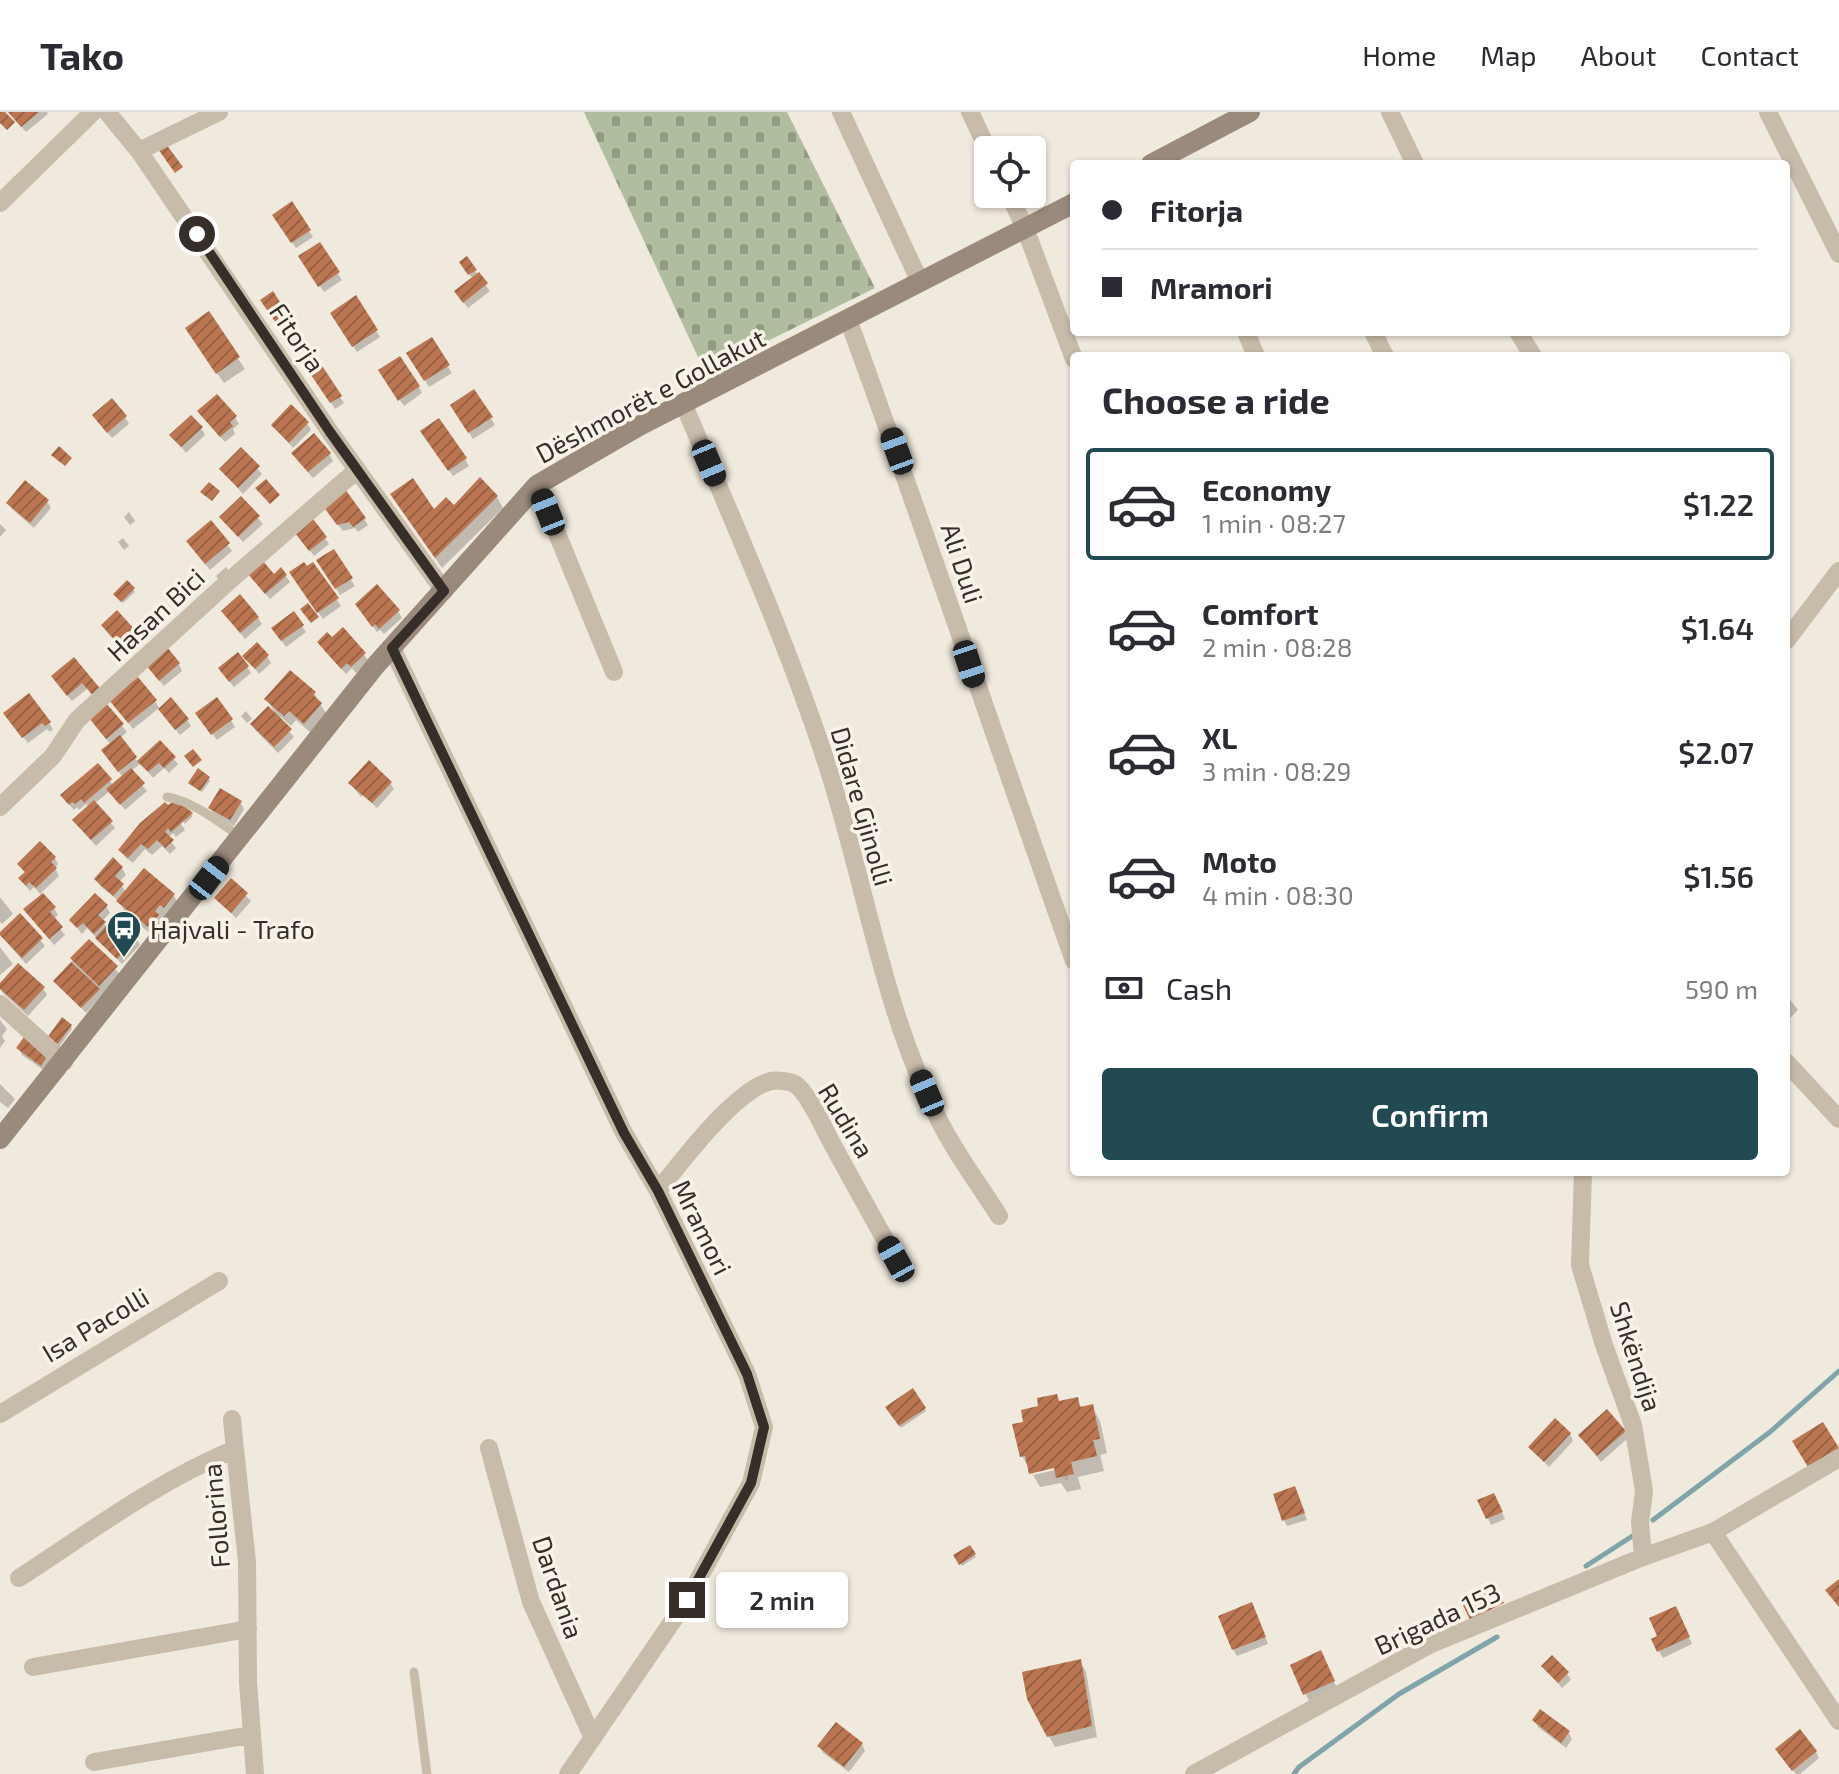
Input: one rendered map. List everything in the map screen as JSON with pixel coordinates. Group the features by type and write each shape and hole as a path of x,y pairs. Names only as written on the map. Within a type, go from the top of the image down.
{"street":[{"path":"0,203 93,112"},
{"name":"Fitorja","path":"107,112 139,151 357,470 444,591"},
{"path":"139,151 219,112"},
{"path":"841,112 920,282"},
{"path":"970,112 981,136"},
{"path":"1180,157 1250,112"},
{"path":"1390,112 1413,160"},
{"path":"1768,112 1839,254"},
{"name":"Dëshmorët e Gollakut","path":"0,1139 392,648 537,485 639,426 1070,205"},
{"path":"1016,208 1071,352"},
{"name":"Ali Duli","path":"848,319 916,504 987,717 1070,950"},
{"name":"Didare Gjinolli","path":"684,405 770,610 829,772 870,927 905,1040 938,1119 999,1216"},
{"name":"Hasan Bici","path":"0,807 48,762 77,720 229,581 357,470"},
{"path":"537,485 614,672"},
{"path":"1790,636 1839,571"},
{"name":"Mramori","path":"392,648 624,1133 658,1191 747,1374 764,1427 751,1483 687,1600 568,1774"},
{"path":"0,1004 64,1062"},
{"path":"1790,1066 1839,1119"},
{"name":"Rudina","path":"658,1191 693,1148 754,1089 772,1081 795,1084 813,1110 896,1259"},
{"name":"Shkëndija","path":"1583,1176 1580,1265 1633,1425 1644,1491 1640,1522 1643,1557"},
{"name":"Isa Pacolli","path":"0,1414 219,1281"},
{"path":"232,1419 235,1449"},
{"name":"Dardania","path":"489,1448 531,1602 593,1738"},
{"name":"Follorina","path":"19,1578 123,1506 165,1481 235,1449 247,1562 250,1735 255,1774"},
{"name":"Brigada 153","path":"1194,1774 1429,1645 1643,1557 1713,1532 1839,1458"},
{"path":"1713,1532 1839,1721"},
{"path":"33,1667 248,1629"},
{"path":"94,1762 250,1735"}],"lane":[{"path":"167,797 181,799 241,837"},
{"path":"414,1672 427,1774"}],"green space":[{"path":"584,112 787,112 875,288 705,372"}],"building":[{"path":"0,112 5,112 15,122 7,130 0,123"},
{"path":"8,112 39,112 21,127"},
{"path":"166,144 183,167 175,173 158,149"},
{"path":"292,201 311,230 291,243 272,215"},
{"path":"320,242 340,272 318,287 298,256"},
{"path":"467,256 477,270 468,275 459,262"},
{"path":"479,272 488,283 463,303 454,291"},
{"path":"273,291 296,329 285,336 260,300"},
{"path":"356,295 378,330 352,347 330,313"},
{"path":"209,311 240,357 216,374 185,328"},
{"path":"432,337 450,365 424,381 406,353"},
{"path":"400,356 420,386 398,401 378,370"},
{"path":"317,358 342,396 330,403 305,366"},
{"path":"474,389 493,417 468,433 450,405"},
{"path":"217,394 237,416 230,422 233,426 220,437 197,411"},
{"path":"112,398 127,416 107,433 92,415"},
{"path":"291,404 309,422 289,443 271,425"},
{"path":"191,415 203,427 181,447 169,435"},
{"path":"439,418 467,458 448,471 420,431"},
{"path":"314,433 331,453 308,472 291,453"},
{"path":"59,446 72,458 65,466 51,455"},
{"path":"241,447 260,466 238,488 219,469"},
{"path":"480,477 498,496 435,558 390,494 413,478 434,509 446,497 454,505"},
{"path":"266,479 280,495 270,504 255,488"},
{"path":"25,480 49,500 30,523 6,503"},
{"path":"209,482 220,491 212,501 200,492"},
{"path":"345,489 366,518 353,527 349,522 337,525 323,506"},
{"path":"241,496 260,516 238,537 219,517"},
{"path":"310,515 327,537 309,551 292,529"},
{"path":"211,520 230,543 205,564 186,541"},
{"path":"334,549 353,578 335,589 316,560"},
{"path":"263,561 274,574 281,567 287,575 265,594 248,574"},
{"path":"304,562 307,566 313,562 339,598 317,613 289,572"},
{"path":"127,580 135,588 121,602 113,594"},
{"path":"377,584 400,610 379,629 375,624 372,627 355,604"},
{"path":"240,594 259,617 240,633 221,611"},
{"path":"308,603 319,617 311,623 300,609"},
{"path":"117,610 137,632 121,647 101,625"},
{"path":"294,611 304,625 281,641 271,628"},
{"path":"343,627 366,653 351,667 347,663 341,669 317,642 327,632 332,637"},
{"path":"257,642 269,655 255,669 242,656"},
{"path":"167,647 180,663 159,681 146,665"},
{"path":"238,652 249,666 229,682 218,668"},
{"path":"74,657 103,692 95,698 82,683 67,696 51,676"},
{"path":"290,670 316,692 313,695 322,703 304,724 289,711 284,716 264,699"},
{"path":"138,677 157,700 128,723 109,700"},
{"path":"29,693 51,722 45,726 42,723 22,738 3,713"},
{"path":"171,697 189,719 175,730 158,709"},
{"path":"217,697 233,719 211,735 195,713"},
{"path":"106,703 124,724 106,739 89,718"},
{"path":"268,706 292,729 274,747 250,724"},
{"path":"120,735 137,757 118,772 101,750"},
{"path":"160,740 176,757 164,768 159,763 148,772 137,761"},
{"path":"193,749 202,760 193,767 184,756"},
{"path":"369,760 392,782 372,803 348,783"},
{"path":"98,763 112,779 84,803 81,799 69,805 60,795"},
{"path":"131,768 145,783 120,805 106,789"},
{"path":"198,768 210,777 200,791 188,783"},
{"path":"220,788 242,801 230,820 208,808"},
{"path":"94,800 113,821 91,840 72,820"},
{"path":"176,800 193,813 171,832 168,828 165,832 174,840 165,848 157,840 148,849 141,844 128,858 118,850 140,823 165,802 168,805"},
{"path":"40,841 56,857 51,862 57,868 36,888 29,882 26,886 18,878 25,872 17,864"},
{"path":"113,857 123,867 115,876 124,884 113,896 94,879"},
{"path":"144,868 175,894 164,908 160,905 155,911 159,915 148,927 116,901"},
{"path":"231,878 248,893 231,913 214,898"},
{"path":"43,893 56,907 50,912 63,927 49,939 23,909"},
{"path":"95,893 108,905 98,915 106,922 94,934 83,923 77,928 69,920"},
{"path":"20,913 43,938 22,958 0,935"},
{"path":"115,916 138,937 117,959 95,938"},
{"path":"89,939 118,966 99,986 70,958"},
{"path":"71,962 100,989 81,1008 53,981"},
{"path":"18,963 45,987 24,1010 0,989 0,983"},
{"path":"62,1017 72,1025 57,1045 47,1038"},
{"path":"24,1037 48,1055 41,1066 16,1048"},
{"path":"913,1388 926,1408 899,1426 885,1407"},
{"path":"1057,1394 1059,1401 1078,1397 1080,1407 1093,1404 1100,1439 1093,1440 1097,1456 1071,1462 1074,1474 1056,1478 1054,1468 1029,1474 1025,1456 1020,1457 1012,1424 1023,1422 1021,1410 1038,1406 1037,1398"},
{"path":"1607,1409 1626,1431 1597,1456 1578,1435"},
{"path":"1555,1418 1571,1433 1544,1462 1528,1447"},
{"path":"1823,1422 1839,1448 1808,1467 1792,1441"},
{"path":"1295,1486 1305,1513 1282,1521 1273,1494"},
{"path":"1494,1493 1503,1512 1486,1519 1477,1500"},
{"path":"970,1545 976,1554 959,1565 953,1555"},
{"path":"1839,1579 1839,1607 1825,1590"},
{"path":"1494,1584 1504,1603 1470,1620 1461,1601"},
{"path":"1252,1602 1266,1637 1232,1650 1218,1616"},
{"path":"1676,1606 1690,1637 1657,1652 1651,1639 1657,1636 1649,1618"},
{"path":"1321,1650 1335,1681 1303,1695 1290,1665"},
{"path":"1552,1655 1569,1672 1558,1683 1541,1666"},
{"path":"1081,1659 1092,1726 1047,1737 1027,1699 1022,1672"},
{"path":"1540,1709 1570,1731 1561,1743 1532,1720"},
{"path":"836,1722 863,1743 844,1767 817,1746"},
{"path":"1800,1729 1817,1751 1792,1771 1775,1749"}],"waterway":[{"path":"1653,1520 1770,1432 1839,1371"},
{"path":"1586,1566 1634,1535"},
{"path":"1294,1774 1299,1767 1399,1694 1497,1637"}],"place":[{"name":"Hajvali - Trafo","path":"124,959"}],"route":[{"path":"197,234 330,432 444,591 392,648 624,1133 658,1191 687,1257 747,1374 764,1427 751,1483 687,1600"}]}
